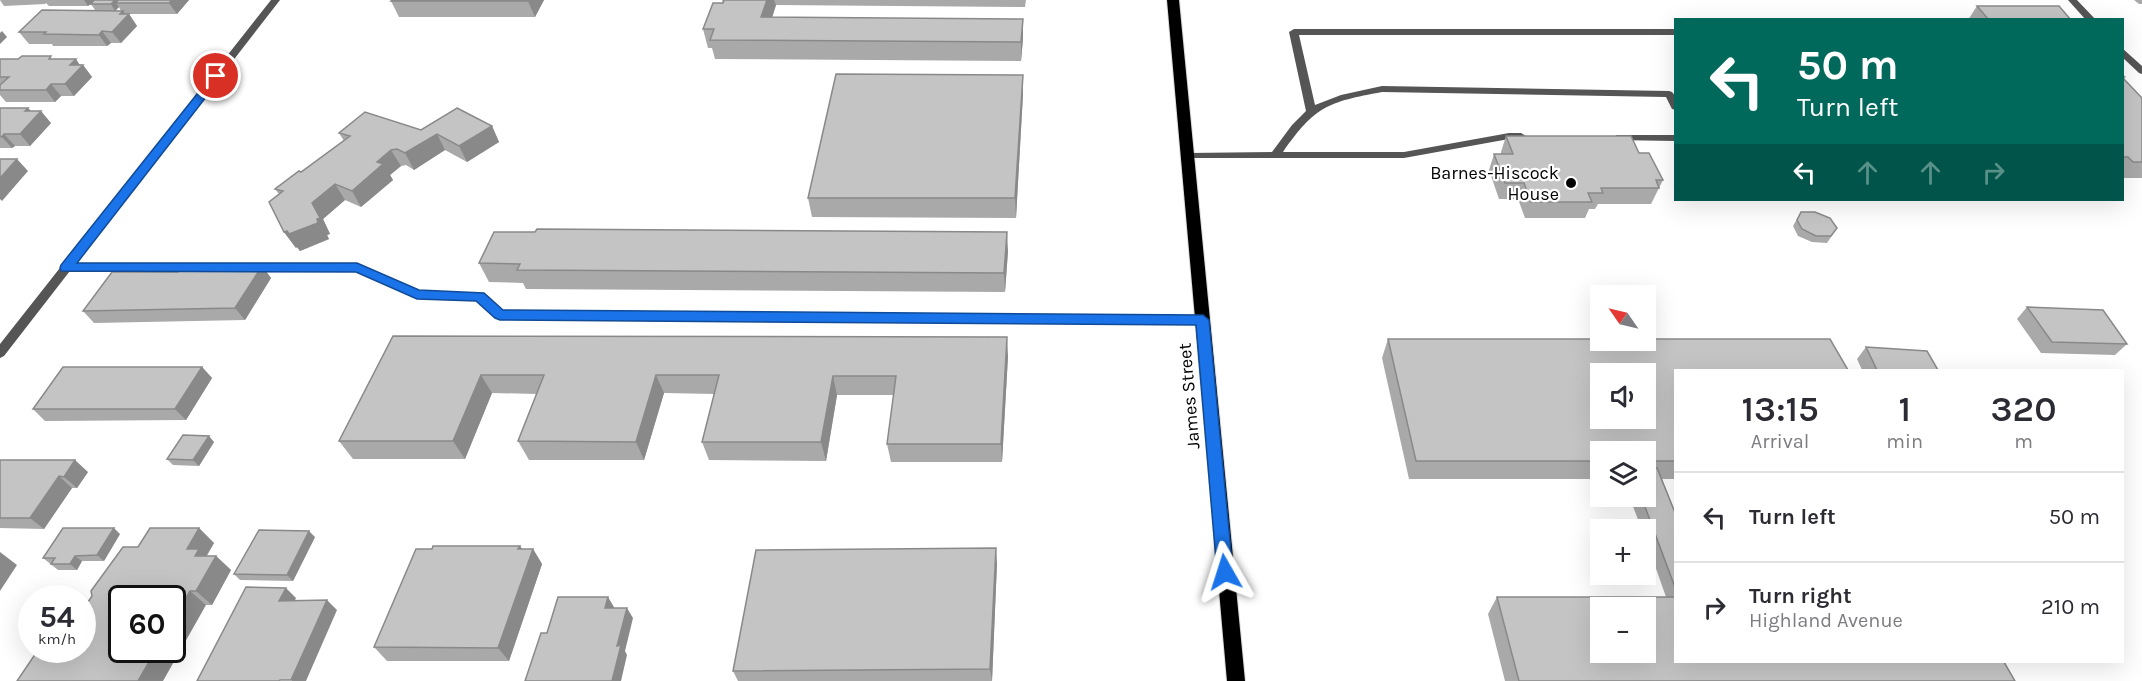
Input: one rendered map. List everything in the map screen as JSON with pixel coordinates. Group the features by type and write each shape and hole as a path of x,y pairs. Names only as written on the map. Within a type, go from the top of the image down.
{"main road":[{"name":"James Street","path":"1173,0 1236,681"}],"street":[{"path":"0,353 276,0"},
{"path":"2072,0 2090,18"},
{"path":"1311,112 1294,32 1674,32"},
{"path":"2124,53 2142,71"},
{"path":"1275,156 1311,112 1345,96 1382,89 1669,94 1674,103"},
{"path":"1188,156 1404,155 1509,136 1533,136"},
{"path":"1604,137 1674,138"},
{"path":"66,268 206,268"},
{"path":"241,268 357,268 417,295 480,296 500,315 1203,320"}],"building":[{"path":"94,0 115,0 111,4 91,4"},
{"path":"118,0 172,0 169,3 116,3"},
{"path":"392,0 529,0 391,1"},
{"path":"724,0 767,0 761,17 1023,19 1021,42 710,40 714,29 703,29 713,3 723,3"},
{"path":"1977,6 2059,6 2069,18 1987,18"},
{"path":"42,10 123,11 120,14 129,14 112,32 102,31 99,35 19,32"},
{"path":"22,56 76,59 70,65 83,65 65,84 51,84 46,90 0,90 0,85 9,77 0,77 0,59 18,59"},
{"path":"836,74 1023,75 1015,198 808,198"},
{"path":"2124,79 2142,98 2142,162 2133,162 2128,157 2124,157"},
{"path":"0,108 28,108 25,111 41,111 20,134 4,134 2,137 0,136"},
{"path":"457,108 492,126 459,146 437,134 405,153 397,149 391,150 377,162 383,164 352,191 335,184 312,203 320,218 317,219 318,223 289,234 287,231 284,232 269,202 283,191 275,189 350,136 339,133 365,112 421,130"},
{"name":"Barnes-Hiscock House","path":"1506,136 1631,136 1639,153 1649,153 1663,180 1656,180 1659,188 1601,188 1603,193 1588,193 1592,202 1531,202 1524,183 1505,183 1494,154 1513,154"},
{"path":"0,159 17,159 0,178"},
{"path":"1801,212 1815,212 1830,218 1837,228 1831,236 1816,236 1802,229 1797,220"},
{"path":"537,229 1007,232 1004,273 517,270 520,264 479,263 494,232 535,232"},
{"path":"182,266 262,266 235,308 83,311 112,272 178,272"},
{"path":"2027,307 2103,310 2127,344 2052,342"},
{"path":"393,336 1007,337 1001,444 887,444 896,376 833,376 821,442 702,442 719,375 656,375 636,442 518,441 544,375 481,375 453,441 339,441"},
{"path":"1388,339 1590,339 1590,351 1656,351 1656,339 1830,339 1847,369 1674,369 1674,461 1656,461 1656,441 1590,441 1590,461 1416,461"},
{"path":"1866,347 1927,351 1937,369 1877,369"},
{"path":"63,367 202,367 175,409 33,409"},
{"path":"183,435 209,436 193,460 167,459"},
{"path":"0,460 75,460 64,477 59,476 30,518 0,518"},
{"path":"1657,468 1674,510 1674,585 1656,536 1656,519 1650,519 1645,507 1656,507"},
{"path":"63,528 114,528 97,555 75,556 70,564 51,564 55,558 43,558"},
{"path":"150,528 199,528 187,549 199,549 195,556 216,556 196,591 190,591 186,598 186,585 108,585 108,663 148,663 138,681 17,681 29,663 96,663 95,585 123,547 138,547"},
{"path":"259,530 309,531 287,575 234,574"},
{"path":"433,546 520,546 518,549 533,549 498,648 374,647 416,549 432,549"},
{"path":"996,548 990,669 733,671 756,550"},
{"path":"246,587 286,588 279,601 327,600 291,680 197,681"},
{"path":"558,597 608,597 605,608 627,608 617,646 621,645 612,681 525,681 541,633 547,633"},
{"path":"1497,597 1590,597 1590,663 1656,663 1656,597 1674,597 1674,663 2005,663 2015,681 1519,681"}],"place":[{"name":"Barnes-Hiscock House","path":"1571,183"}],"route":[{"path":"216,76 66,268 357,268 417,295 480,296 500,315 1203,320 1225,572"}]}
